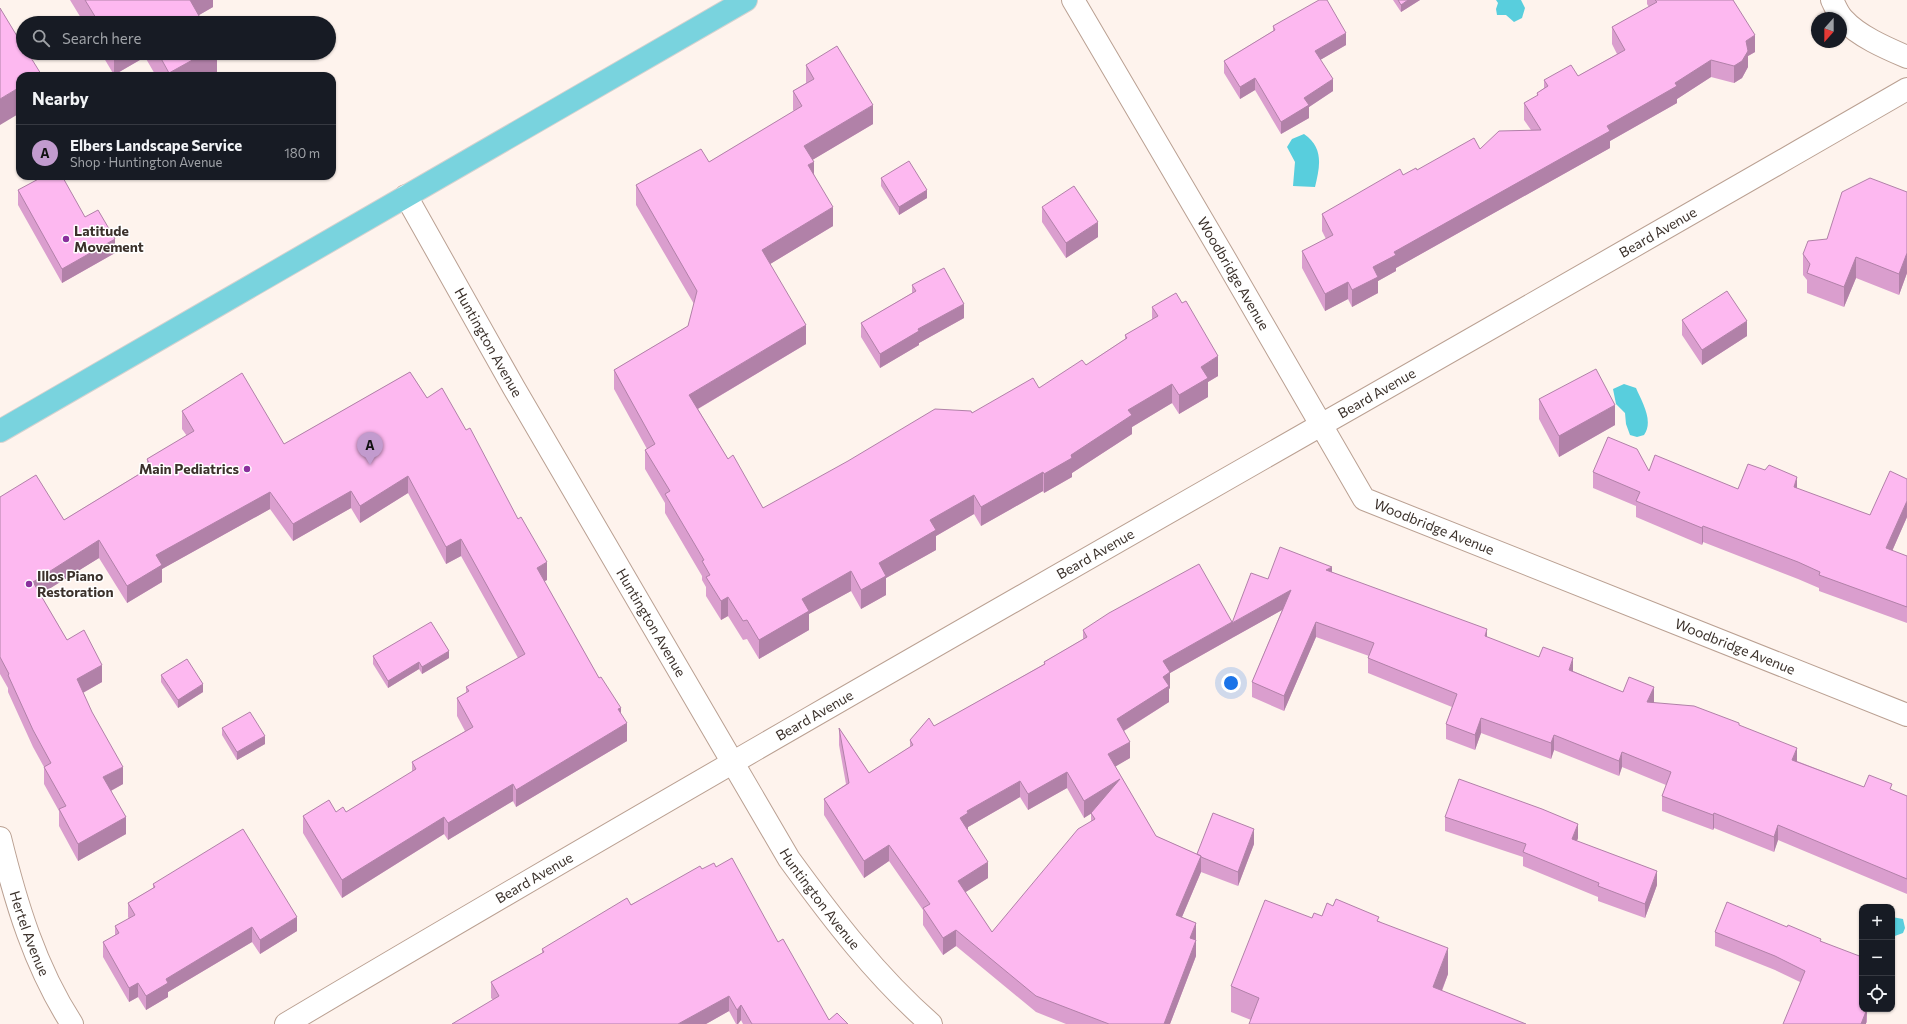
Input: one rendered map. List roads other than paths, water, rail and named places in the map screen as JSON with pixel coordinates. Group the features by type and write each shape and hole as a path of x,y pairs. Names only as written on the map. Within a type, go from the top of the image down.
{"main road":[{"path":"0,431 746,0"}],"street":[{"name":"Woodbridge Avenue","path":"1072,0 1364,499 1907,715"},
{"path":"1832,0 1843,19 1859,32 1893,51 1907,56"},
{"name":"Beard Avenue","path":"286,1024 505,894 732,763 1907,89"},
{"name":"Huntington Avenue","path":"406,196 495,355 789,859 839,927 901,998 931,1024"},
{"name":"Hertel Avenue","path":"0,838 12,888 32,948 59,1004 72,1024"}],"water":[{"path":"1496,0 1521,0 1525,8 1522,18 1514,22 1506,15 1497,15 1496,9 1498,3"},
{"path":"1304,134 1315,145 1318,151 1319,165 1315,187 1293,186 1295,162 1287,147 1292,139"},
{"path":"1624,384 1636,388 1644,405 1648,424 1644,435 1637,437 1630,435 1626,424 1625,413 1616,404 1613,389"},
{"path":"1895,918 1903,919 1905,928 1903,933 1895,936"}],"place":[{"name":"Latitude Movement","path":"66,239"},
{"name":"Elbers Landscape Service","path":"370,465"},
{"name":"Main Pediatrics","path":"247,469"},
{"name":"Illos Piano Restoration","path":"29,584"}]}
